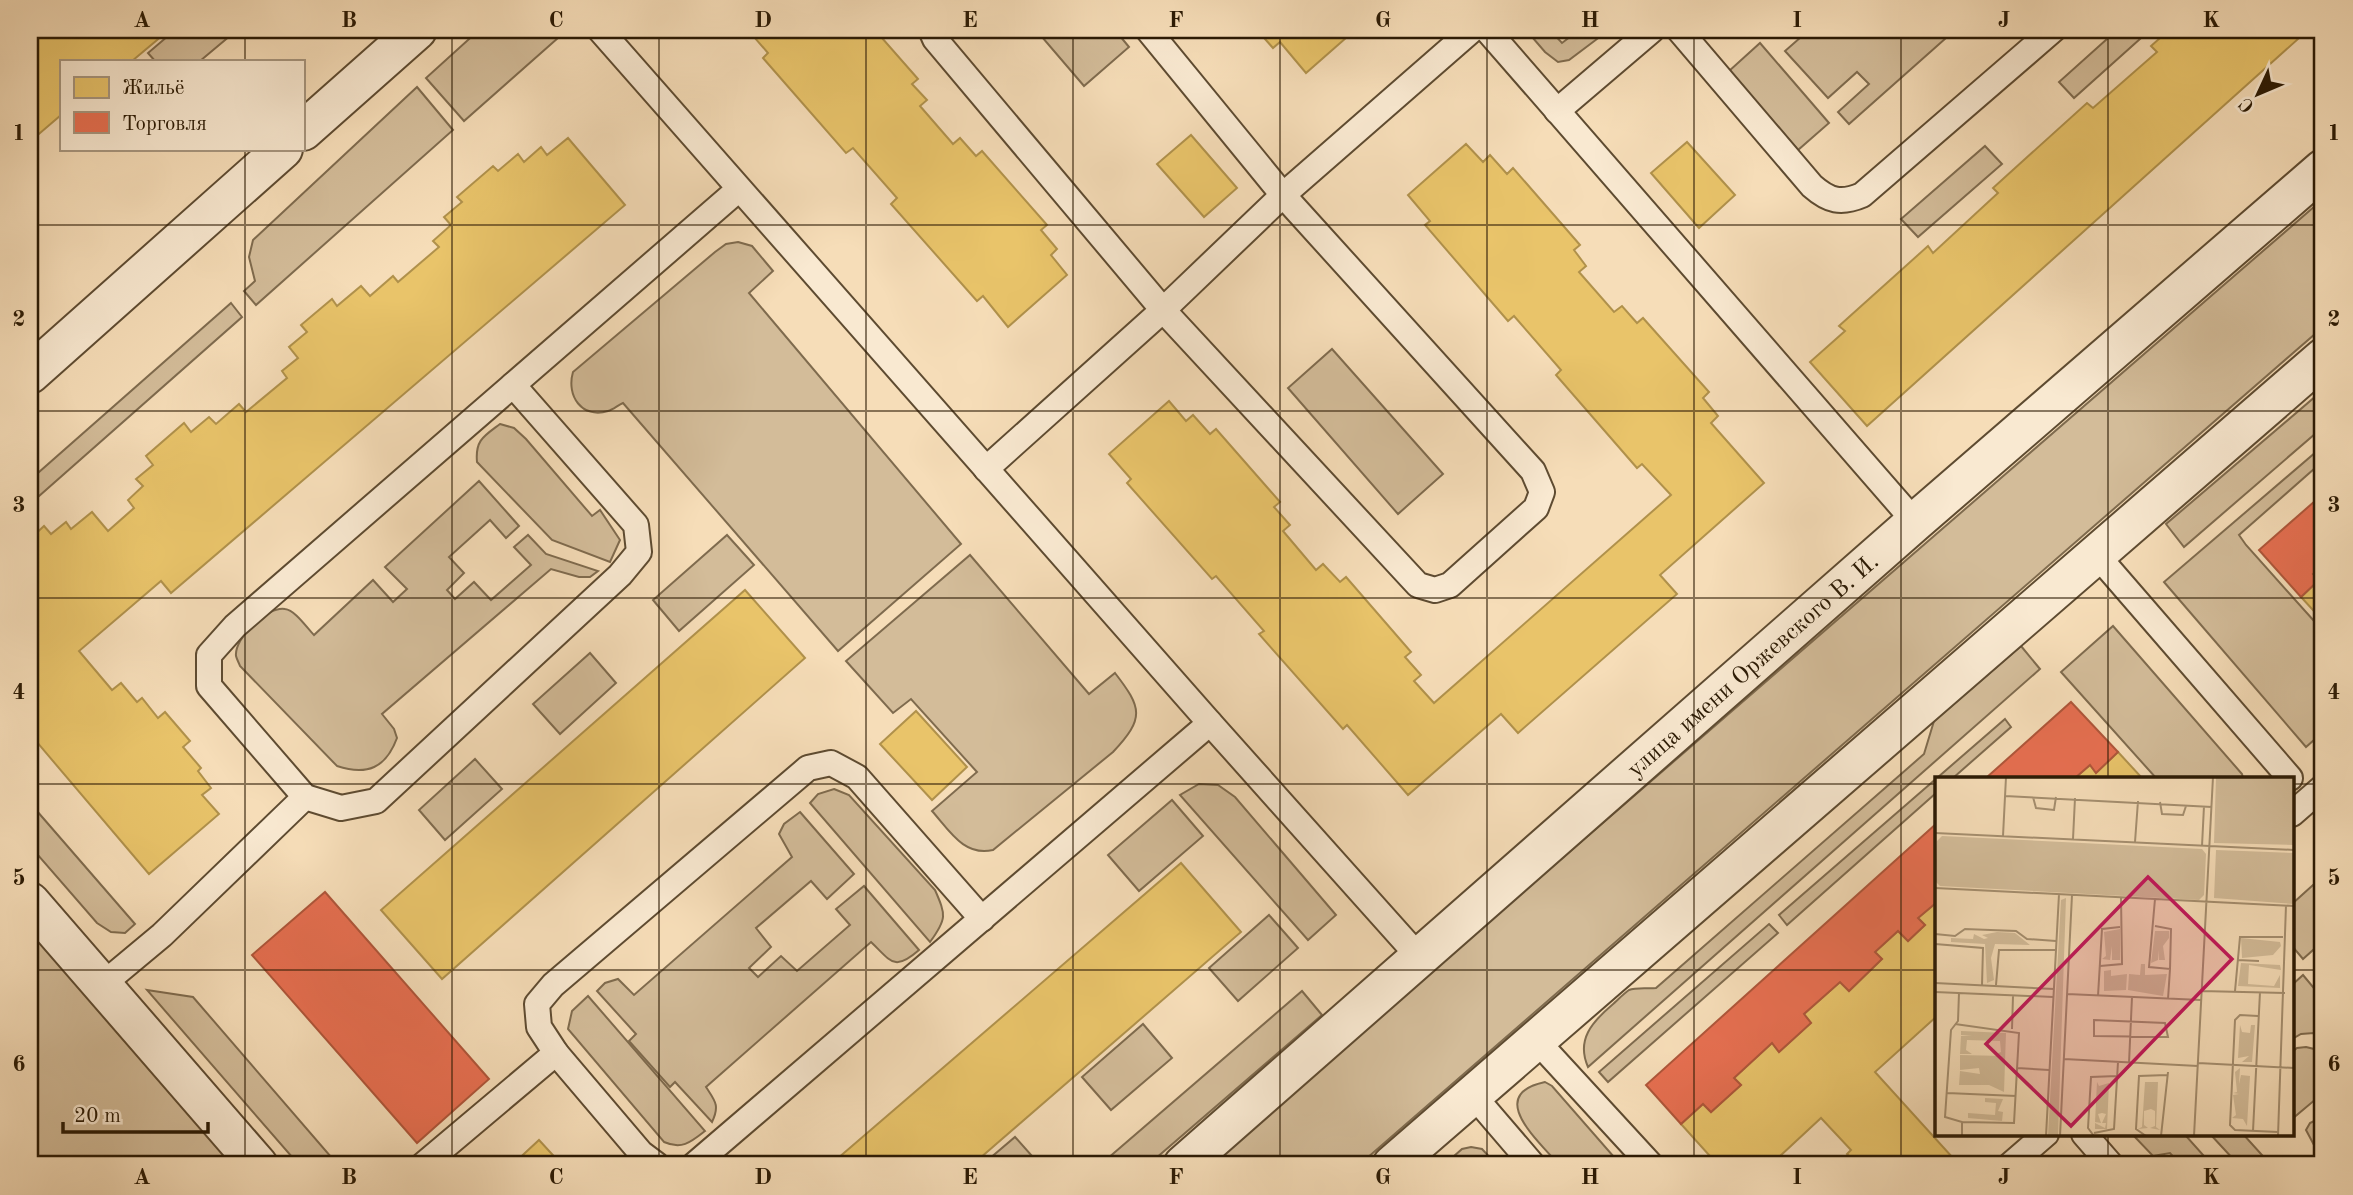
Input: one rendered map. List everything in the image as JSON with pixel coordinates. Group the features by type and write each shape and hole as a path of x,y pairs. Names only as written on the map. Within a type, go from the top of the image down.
{"street":[{"path":"304,130 417,30"},
{"path":"30,374 282,150"},
{"name":"улица имени Оржевского В. И.","path":"1183,1165 1915,522 2323,169"},
{"path":"1392,1165 2323,358"},
{"path":"30,902 258,1165"}],"lane":[{"path":"600,30 1420,958"},
{"path":"931,30 934,39 1163,310 1418,585 1435,590 1450,585 1536,508 1542,492 1533,471 1283,195 1148,30"},
{"path":"986,469 1163,310 1283,195 1472,30"},
{"path":"1487,30 1915,522"},
{"path":"1557,111 1652,30"},
{"path":"1679,30 1812,186 1825,197 1848,201 1862,195 2053,30"},
{"path":"513,385 636,525 639,552 620,575 376,801 341,808 305,797 209,686 209,655 235,626 739,189"},
{"path":"2096,554 2288,777"},
{"path":"694,1165 1210,723"},
{"path":"657,1165 641,1153 556,1053 538,1027 537,1004 553,985 808,768 831,763 857,777 982,919"},
{"path":"2294,784 2308,800"},
{"path":"102,985 162,935 305,797"},
{"path":"1537,1041 1651,1165"},
{"path":"423,1165 556,1053"},
{"path":"1474,1095 1533,1165"},
{"path":"2010,1165 2044,1136"},
{"path":"2086,1136 2111,1165"}],"shaded area":[{"path":"175,30 237,30 201,60 154,60 148,53"},
{"path":"479,30 567,30 464,121 426,78"},
{"path":"1036,30 1115,30 1129,47 1084,86"},
{"path":"1526,30 1550,30 1562,43 1579,30 1602,30 1605,33 1569,60 1558,62 1545,52"},
{"path":"1809,30 1955,30 1849,124 1838,112 1869,84 1857,72 1828,98 1785,51"},
{"path":"2117,30 2150,30 2074,98 2059,82"},
{"path":"1760,43 1829,123 1798,150 1729,71"},
{"path":"417,87 453,130 256,305 244,291 255,281 249,257 253,240"},
{"path":"1985,146 2002,164 1918,237 1901,219"},
{"path":"2323,199 2323,327 1359,1165 1208,1165"},
{"path":"738,242 752,246 773,271 749,293 961,544 838,651 623,403 612,410 591,412 578,404 572,389 573,372 715,252 726,244"},
{"path":"231,303 242,317 30,504 30,480"},
{"path":"1332,349 1443,474 1398,514 1288,388"},
{"path":"2323,390 2323,427 2184,547 2166,524"},
{"path":"500,424 514,428 526,439 592,516 600,510 620,540 610,562 552,540 477,462 479,443"},
{"path":"2323,446 2323,461 2239,535 2323,631 2323,732 2306,747 2164,582"},
{"path":"479,481 519,526 506,538 490,520 449,557 464,573 447,590 455,599 474,582 491,600 531,565 514,547 528,535 546,554 598,571 590,577 579,577 551,569 382,714 394,729 397,738 381,763 357,770 337,766 240,666 236,656 240,641 261,618 278,609 293,612 314,635 373,580 393,602 407,589 385,567"},
{"path":"727,535 754,565 679,631 653,600"},
{"path":"970,555 1089,694 1115,673 1131,695 1136,713 1131,730 1113,752 993,850 983,851 965,846 932,811 977,772 911,699 893,713 846,661"},
{"path":"2113,626 2243,777 2155,777 2061,672"},
{"path":"2021,646 2040,669 1588,1067 1585,1040 1592,1025 1605,1011 1629,990 1656,988 1924,754 1934,721"},
{"path":"590,653 616,683 560,734 533,704"},
{"path":"2005,719 2011,727 1954,777 1938,777"},
{"path":"475,759 502,789 445,840 419,810"},
{"path":"1935,780 1935,794 1787,925 1779,915"},
{"path":"1199,784 1218,785 1235,797 1336,915 1308,940 1180,795"},
{"path":"834,789 849,795 935,890 943,917 940,928 930,942 810,803 818,794"},
{"path":"1172,800 1203,836 1139,891 1108,855"},
{"path":"30,803 135,924 125,933 111,932 97,923 30,846"},
{"path":"800,812 854,874 827,899 811,881 756,928 771,947 749,968 758,977 781,956 797,971 850,925 836,909 864,886 919,950 904,961 898,962 888,959 871,942 706,1087 715,1103 716,1111 712,1122 675,1082 670,1087 629,1041 636,1034 597,991 605,983 618,979 634,995 792,857 779,834 784,824"},
{"path":"2323,876 2323,941 2303,959 2294,948 2294,902"},
{"path":"1269,915 1298,948 1238,1001 1209,968"},
{"path":"1769,924 1778,933 1608,1082 1599,1072"},
{"path":"30,929 236,1165 30,1165"},
{"path":"2303,975 2323,999 2323,1040 2314,1033 2301,1034 2294,1038 2294,983"},
{"path":"147,990 193,997 338,1165 299,1165"},
{"path":"1302,991 1322,1015 1148,1165 1100,1165"},
{"path":"588,996 705,1131 681,1145 664,1142 568,1029 572,1011"},
{"path":"1143,1024 1172,1058 1111,1110 1082,1077"},
{"path":"2297,1048 2314,1049 2319,1055 2321,1087 2316,1099 2294,1117 2294,1050"},
{"path":"1545,1082 1552,1086 1621,1165 1559,1165 1530,1131 1518,1107 1519,1097 1528,1088"},
{"path":"2323,1121 2323,1162 2306,1130 2310,1123"},
{"path":"2134,1136 2186,1136 2212,1165 2181,1165 2170,1153 2153,1156"},
{"path":"2212,1136 2245,1136 2271,1165 2230,1165 2235,1161"},
{"path":"1015,1137 1040,1165 982,1165"},
{"path":"1462,1149 1482,1149 1495,1163 1444,1165"}],"building: Жильё":[{"path":"30,30 169,30 133,60 60,60 60,116 33,139 37,143 30,149"},
{"path":"748,30 875,30 918,79 912,84 927,100 920,106 953,144 960,138 976,156 982,151 1047,225 1041,230 1057,249 1051,255 1067,275 1008,327 983,296 977,301 891,204 897,198 853,148 846,153 763,58 768,53"},
{"path":"1257,30 1355,30 1306,73 1280,42 1273,48"},
{"path":"2169,30 2308,30 1867,426 1810,362 1845,331 1839,326 1928,246 1933,253 1998,193 1993,188 2087,103 2093,108 2157,52 2151,46"},
{"path":"1191,135 1237,188 1204,217 1157,164"},
{"path":"568,138 625,205 171,593 161,581 79,651 112,690 121,683 137,702 142,698 158,718 165,712 190,741 183,747 201,768 198,771 211,788 202,795 219,814 149,874 30,734 30,539 44,526 51,534 66,522 71,529 92,512 108,531 134,508 128,500 143,486 136,479 153,465 146,456 184,423 191,432 209,417 216,424 239,404 246,412 287,378 282,371 298,358 289,347 307,332 301,325 332,299 337,306 361,286 370,296 393,276 398,282 439,247 433,241 451,225 444,217 462,202 457,197 493,166 498,171 518,154 524,162 541,147 547,155"},
{"path":"1687,142 1735,195 1699,228 1651,173"},
{"path":"1466,144 1483,162 1490,155 1507,174 1513,168 1580,245 1574,250 1586,266 1579,272 1614,312 1622,306 1637,323 1643,318 1709,392 1703,398 1718,416 1711,423 1764,483 1660,575 1677,594 1518,733 1501,714 1408,795 1347,725 1343,729 1259,634 1264,631 1216,576 1212,579 1127,483 1131,479 1109,454 1169,401 1186,421 1193,415 1210,434 1216,429 1280,502 1274,507 1290,525 1283,531 1316,570 1323,564 1340,582 1346,577 1411,652 1405,657 1421,675 1414,681 1434,703 1671,495 1642,464 1637,468 1556,375 1561,370 1514,316 1508,321 1425,225 1430,221 1408,195"},
{"path":"2323,564 2323,621 2301,597 2319,580 2313,574"},
{"path":"745,590 805,658 442,979 381,910"},
{"path":"916,711 967,767 932,800 880,744"},
{"path":"2118,752 2141,777 2076,777 2090,765 2096,773"},
{"path":"1181,863 1241,932 972,1165 830,1165"},
{"path":"1935,904 1935,1018 1875,1072 1953,1158 1946,1165 1858,1165 1847,1154 1851,1150 1821,1118 1779,1157 1786,1164 1784,1165 1718,1165 1681,1124 1703,1104 1711,1112 1741,1085 1734,1078 1772,1043 1779,1052 1811,1023 1804,1014 1840,982 1849,991 1882,959 1875,952 1898,931 1908,941 1925,925 1918,918"},
{"path":"539,1140 562,1165 512,1165"}],"building: Торговля":[{"path":"2323,494 2323,564 2313,574 2319,580 2301,597 2259,550"},
{"path":"2071,702 2118,752 2096,773 2090,765 2076,777 1987,777"},
{"path":"1935,825 1935,904 1918,918 1925,925 1908,941 1898,931 1875,952 1882,959 1849,991 1840,982 1804,1014 1811,1023 1779,1052 1772,1043 1734,1078 1741,1085 1711,1112 1703,1104 1681,1124 1646,1085"},
{"path":"325,892 489,1079 417,1143 252,955"}]}
